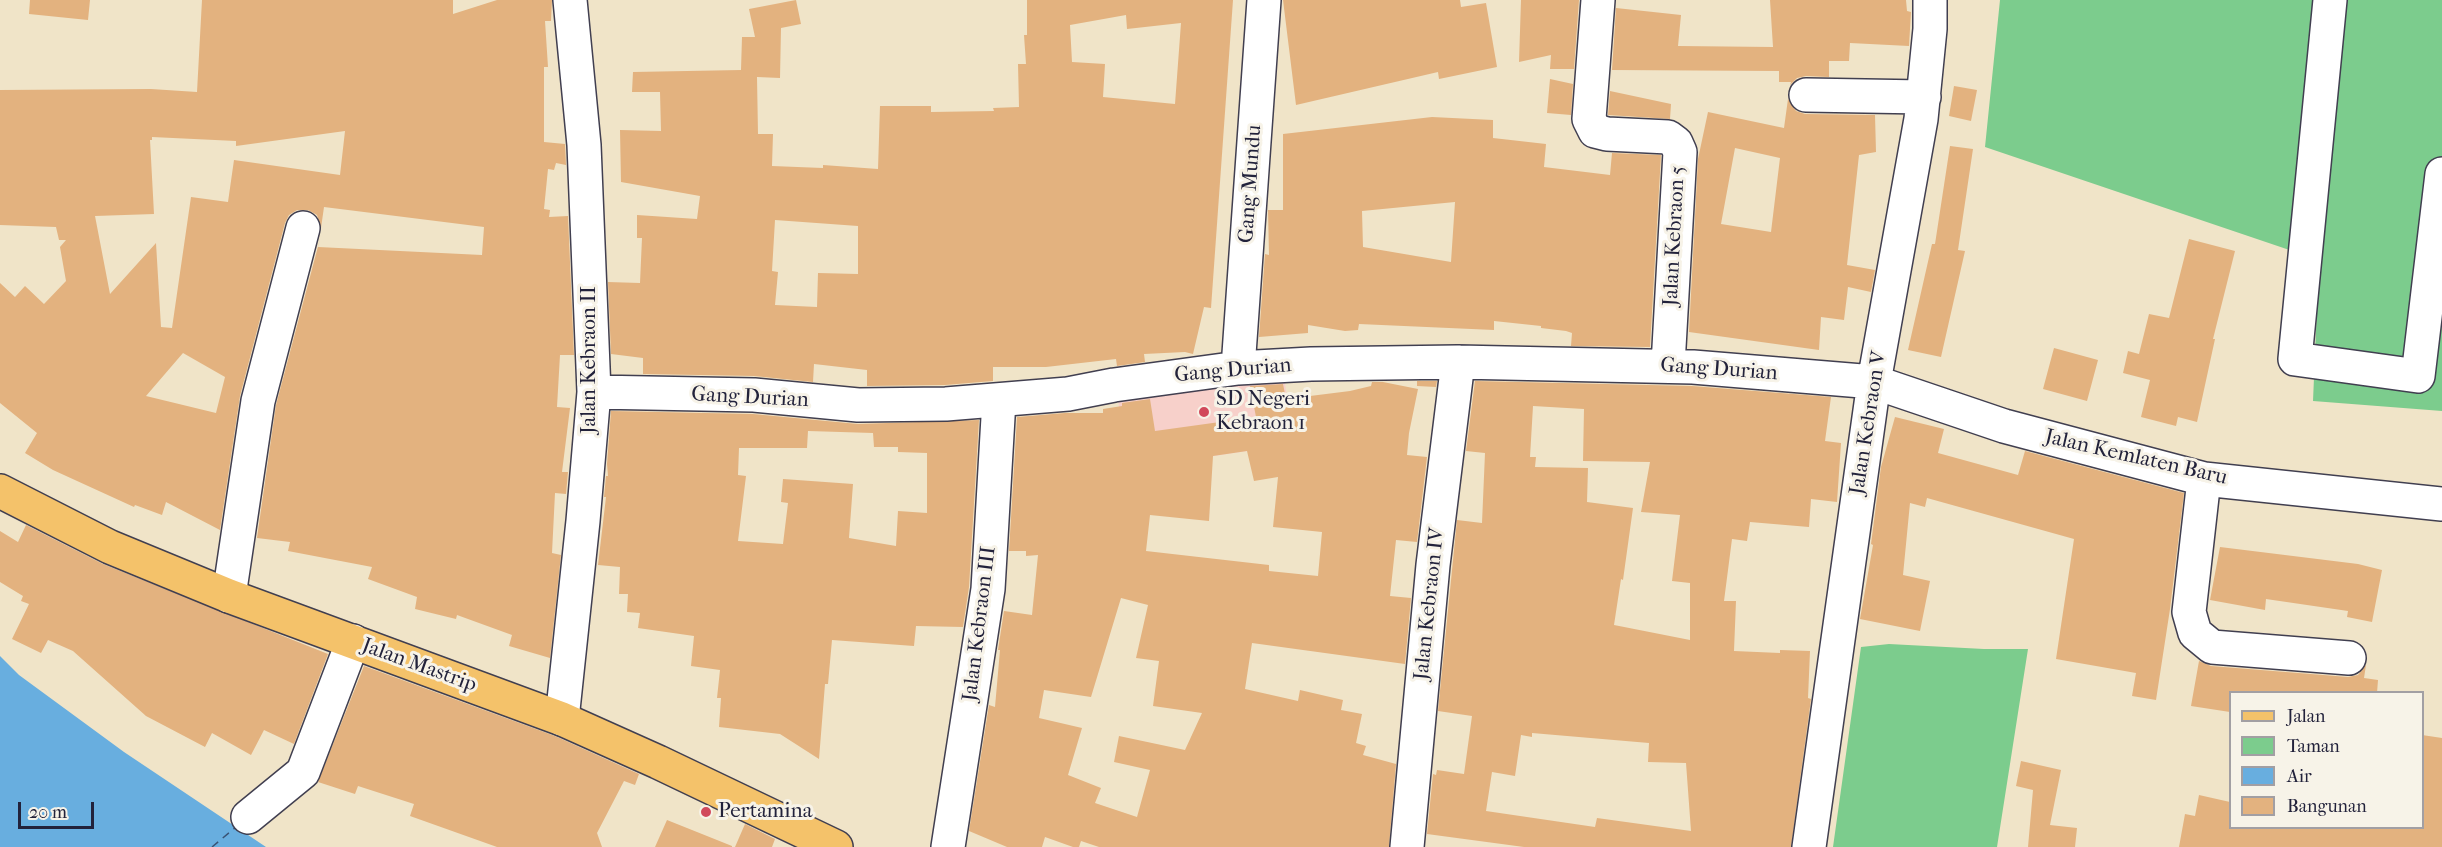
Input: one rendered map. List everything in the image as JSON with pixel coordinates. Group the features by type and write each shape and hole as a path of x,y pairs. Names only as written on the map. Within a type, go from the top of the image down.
{"main road":[{"name":"Jalan Mastrip","path":"0,491 110,547 229,596 562,719 836,847"}],"street":[{"name":"Jalan Kebraon II","path":"562,719 584,521 594,392 584,145 570,0"},
{"name":"Gang Mundu","path":"1238,368 1264,0"},
{"name":"Jalan Kebraon 5","path":"1598,0 1589,119 1595,131 1607,134 1668,136 1676,143 1680,152 1668,365"},
{"name":"Jalan Kebraon V","path":"1809,847 1874,382 1924,97 1930,0"},
{"path":"2330,0 2295,359 2418,376 2442,174"},
{"path":"1806,95 1924,97"},
{"path":"229,596 258,401 303,228"},
{"name":"Gang Durian","path":"594,392 754,395 858,405 999,400 1068,394 1113,385 1238,368 1311,364 1458,362 1668,365 1874,382"},
{"name":"Jalan Kebraon IV","path":"1407,847 1433,565 1458,362"},
{"name":"Jalan Kemlaten Baru","path":"1874,382 2004,426 2204,479 2442,504"},
{"name":"Jalan Kebraon III","path":"948,847 988,589 999,400"},
{"path":"2204,479 2189,612 2195,633 2212,647 2349,658"},
{"path":"248,817 303,772 353,641"}],"shaded area":[{"name":"SD Negeri Kebraon 1","path":"1281,357 1294,444 1128,469 1115,379"}],"green space":[{"path":"2000,0 2442,0 2442,411 2313,401 2319,260 1985,147"},
{"path":"1889,644 2028,649 1997,847 1833,847 1861,647"}],"water":[{"path":"0,656 19,675 124,752 266,847 0,847"}],"building":[{"path":"30,0 90,0 88,20 29,14"},
{"path":"202,0 453,0 453,14 497,0 552,0 551,21 545,21 548,67 544,67 544,142 565,144 566,165 556,163 554,170 548,169 544,209 550,210 549,217 568,216 574,355 560,355 557,407 570,408 562,472 568,472 566,494 555,493 552,553 561,555 550,658 509,646 512,635 457,615 456,619 415,609 417,597 368,579 372,567 288,551 290,542 257,538 276,405 320,239 318,247 482,255 484,227 324,207 321,228 317,215 308,210 297,210 289,215 240,396 220,530 166,502 162,515 135,505 134,507 53,470 25,453 37,433 0,403 0,283 15,297 25,286 44,304 66,281 60,247 66,240 59,240 56,227 0,225 0,90 151,89 197,92","holes":["345,131 340,175 234,160 228,202 191,197 172,328 161,327 156,243 110,294 95,216 154,214 150,140 152,137 236,141 236,146","183,353 225,377 216,413 146,396"]},
{"path":"796,0 801,24 781,28 780,78 757,77 758,134 773,134 772,166 823,168 823,165 878,169 880,106 931,106 931,112 994,111 993,108 1019,107 1018,64 1026,64 1024,35 1027,35 1027,0 1233,0 1211,308 1204,307 1193,354 1185,352 1144,354 1145,362 1117,366 1116,359 1046,367 993,367 993,381 945,385 867,386 867,370 814,364 813,382 754,376 643,374 643,358 611,354 608,282 640,283 642,238 637,238 637,215 697,219 700,196 621,182 620,130 661,131 660,92 632,92 633,72 741,70 742,37 755,37 749,9","holes":["1126,15 1127,29 1181,23 1175,104 1103,97 1105,64 1072,62 1070,25","775,220 858,226 858,274 818,273 817,307 775,305 778,272 772,271"]},
{"path":"1283,0 1460,0 1461,7 1486,3 1497,67 1439,79 1438,72 1296,105"},
{"path":"1521,0 1579,0 1574,69 1550,69 1551,55 1519,62"},
{"path":"1770,0 1906,0 1907,11 1911,12 1909,46 1850,43 1849,61 1829,61 1829,77 1806,76 1797,78 1790,85 1791,82 1779,82 1779,71 1612,70 1616,8 1681,15 1678,46 1773,47"},
{"path":"1550,79 1573,84 1571,115 1547,113"},
{"path":"1954,86 1977,90 1971,121 1949,116"},
{"path":"1610,91 1671,104 1670,119 1608,115"},
{"path":"1788,99 1796,111 1805,114 1875,115 1876,152 1859,155 1847,265 1875,270 1871,292 1848,287 1844,320 1821,317 1819,350 1689,332 1698,159 1708,112 1784,128","holes":["1735,148 1780,158 1771,232 1721,224"]},
{"path":"1432,117 1493,120 1493,138 1546,144 1544,167 1610,175 1612,153 1661,155 1650,347 1571,346 1572,333 1566,331 1494,321 1494,330 1359,324 1358,330 1345,331 1308,325 1308,333 1259,337 1265,254 1269,255 1268,210 1283,210 1283,134","holes":["1455,202 1451,262 1363,247 1362,211"]},
{"path":"1950,146 1973,149 1958,250 1965,251 1941,357 1908,350 1932,244 1935,244"},
{"path":"2189,239 2235,251 2213,339 2215,339 2197,422 2178,417 2176,426 2141,417 2150,380 2123,373 2128,351 2139,354 2149,314 2169,318"},
{"path":"2054,348 2098,360 2087,401 2043,389"},
{"path":"1417,381 1437,381 1436,387 1417,386"},
{"path":"1475,381 1692,386 1831,397 1825,441 1841,443 1837,502 1811,499 1809,527 1750,522 1747,541 1732,539 1724,601 1736,601 1734,651 1780,653 1780,650 1810,651 1808,698 1811,699 1791,847 1524,847 1427,834 1433,774 1436,775 1437,770 1464,774 1472,716 1438,711 1457,520 1482,523 1485,453 1466,451","holes":["1533,406 1584,409 1583,461 1650,462 1641,512 1680,515 1672,581 1690,583 1690,640 1614,625 1633,508 1587,502 1588,468 1535,467 1536,457 1530,457","1532,733 1649,743 1648,762 1686,763 1691,831 1597,818 1595,827 1486,811 1492,772 1515,776 1521,735 1532,737"]},
{"path":"1372,382 1383,382 1418,389 1407,455 1427,457 1417,542 1396,540 1390,596 1411,598 1405,664 1252,643 1245,689 1298,701 1300,690 1343,700 1341,710 1362,714 1356,743 1366,746 1363,755 1396,764 1389,847 1099,847 1081,841 1079,847 1073,847 1045,837 1042,847 1007,847 969,831 989,705 995,707 1000,650 998,650 1004,611 1032,615 1038,555 1026,556 1026,551 1009,551 1017,417 1103,413 1103,409 1122,406 1122,403 1150,399 1155,431 1256,417 1250,386 1283,384 1286,399 1371,386","holes":["1247,451 1254,481 1278,477 1273,527 1322,532 1318,576 1269,571 1269,565 1146,551 1150,515 1209,521 1213,456","1121,598 1148,605 1136,658 1159,661 1153,706 1202,713 1185,750 1119,736 1114,762 1150,770 1137,817 1095,803 1101,788 1068,775 1082,728 1039,718 1044,690 1091,697"]},
{"path":"611,411 753,414 858,424 979,420 969,587 963,627 916,626 914,646 832,640 828,684 825,684 819,759 780,734 719,727 721,698 717,698 720,670 691,666 694,636 638,628 640,613 627,612 628,594 619,594 620,567 598,565 606,497 604,497 606,476 608,476","holes":["808,431 873,433 874,447 898,447 898,452 927,453 927,513 898,511 896,546 849,538 853,484 783,479 781,502 788,503 783,544 738,541 746,476 738,475 739,448 807,448"]},
{"path":"1895,417 1944,429 1938,453 2018,475 2025,451 2184,493 2156,700 2132,696 2136,673 2056,659 2074,539 1927,498 1925,507 1910,503 1903,575 1930,581 1920,631 1860,619 1873,545 1871,544 1881,467"},
{"path":"26,525 103,564 328,654 294,744 264,730 251,755 212,733 205,747 146,716 73,651 48,640 41,653 12,639 29,604 21,601 23,596 0,582 0,531 18,542"},
{"path":"2220,547 2358,564 2382,570 2372,622 2347,617 2348,611 2266,599 2265,610 2210,600"},
{"path":"2199,661 2211,666 2348,677 2358,675 2366,665 2364,678 2378,680 2377,691 2229,691 2229,712 2191,706"},
{"path":"364,666 555,736 639,774 635,785 624,781 597,833 602,847 497,847 410,816 414,804 358,786 355,794 318,782"},
{"path":"2424,735 2442,738 2442,847 2179,847 2185,814 2195,816 2199,795 2229,802 2229,829 2424,829"},
{"path":"2021,761 2061,770 2050,825 2077,828 2075,847 2028,847 2033,790 2016,786"},
{"path":"667,820 732,846 732,847 655,847"},
{"path":"745,824 775,839 772,847 735,847"}],"ferry route":[{"path":"212,847 236,827"}],"place":[{"name":"SD Negeri Kebraon 1","path":"1204,412"},
{"name":"Pertamina","path":"706,812"}]}
